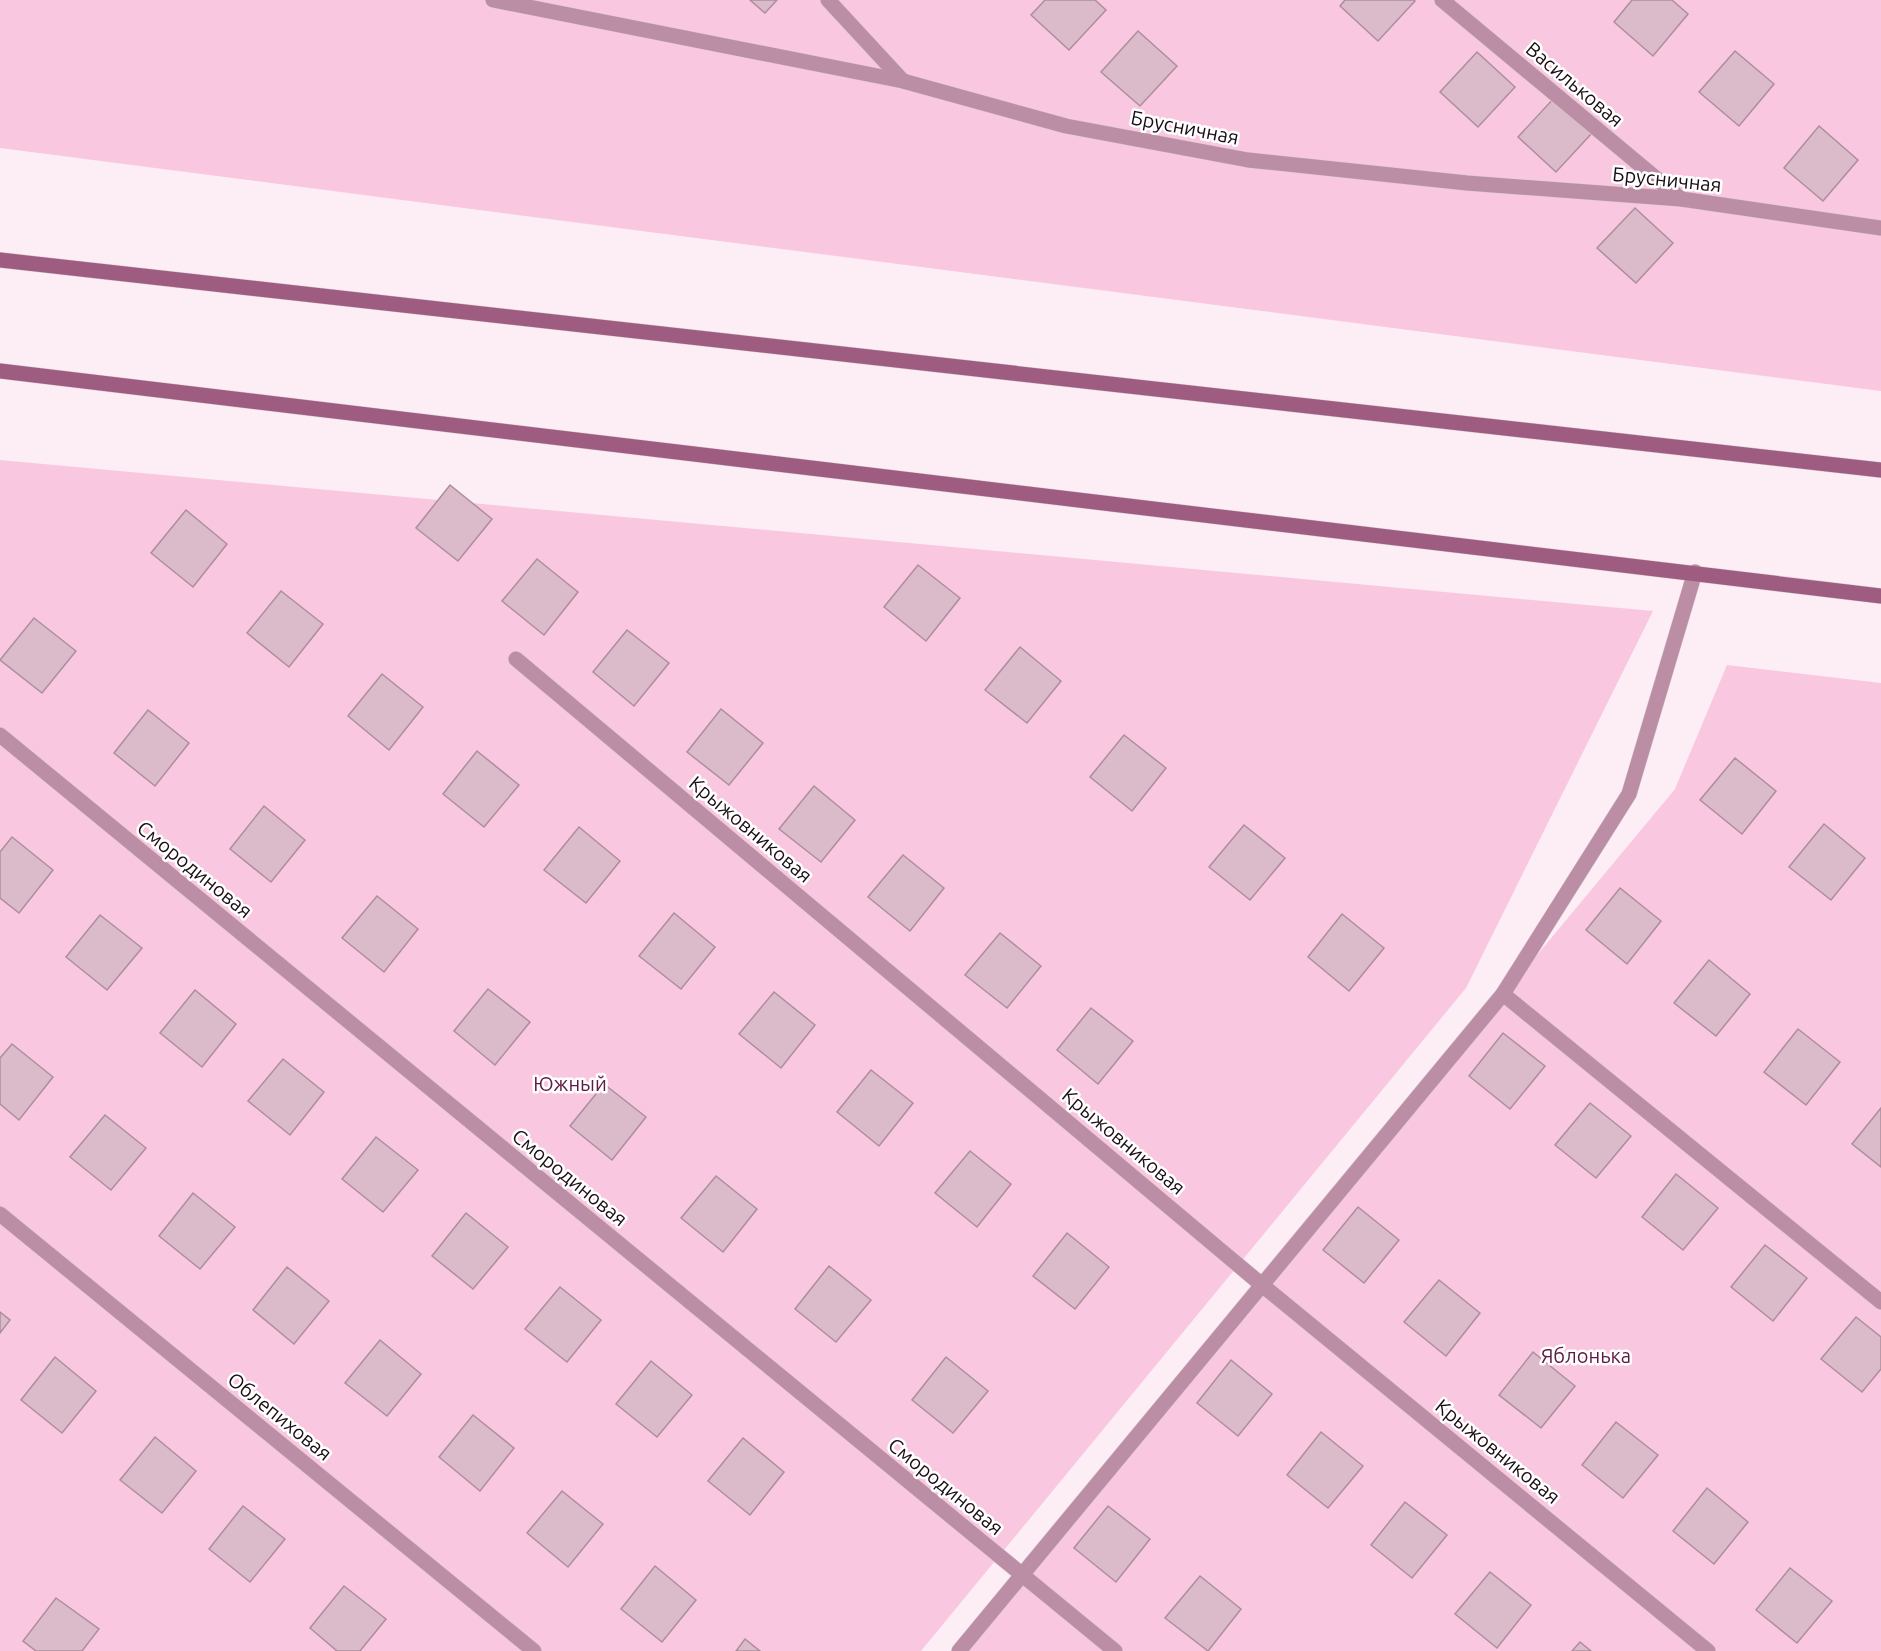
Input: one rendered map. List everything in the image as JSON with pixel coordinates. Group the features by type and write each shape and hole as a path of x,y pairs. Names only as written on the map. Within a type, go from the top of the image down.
{"main road":[{"path":"0,260 1881,470"},
{"path":"0,371 1881,596"}],"street":[{"name":"Брусничная","path":"493,0 903,81 1066,126 1248,160 1467,183 1681,199 1881,228"},
{"path":"828,0 903,81"},
{"name":"Васильковая","path":"1442,0 1681,199"},
{"path":"959,1651 1503,994 1629,794 1695,572"},
{"name":"Крыжовниковая","path":"516,659 1262,1285 1708,1651"},
{"name":"Смородиновая","path":"0,735 1115,1651"},
{"path":"1503,994 1881,1302"},
{"name":"Облепиховая","path":"0,1214 534,1651"}],"green space":[{"path":"0,0 1881,0 1881,391 0,148"},
{"name":"Южный","path":"0,460 1653,611 1466,988 921,1651 0,1651"},
{"name":"Яблонька","path":"1727,665 1881,683 1881,1651 959,1651 1675,789"}],"building":[{"path":"750,0 777,0 765,13"},
{"path":"1045,0 1095,0 1106,10 1069,50 1031,15"},
{"path":"1345,0 1415,1 1378,41 1340,6"},
{"path":"1632,0 1672,0 1688,14 1653,56 1614,22"},
{"path":"1138,31 1177,66 1140,106 1101,72"},
{"path":"1735,51 1774,84 1739,126 1699,92"},
{"path":"1477,52 1515,87 1478,127 1440,92"},
{"path":"1555,97 1593,132 1556,172 1518,137"},
{"path":"1819,126 1858,160 1823,201 1784,168"},
{"path":"1635,208 1673,243 1636,283 1597,248"},
{"path":"450,485 492,519 458,561 416,528"},
{"path":"186,510 227,544 193,587 151,553"},
{"path":"537,559 578,592 544,635 502,601"},
{"path":"918,565 960,598 926,641 884,607"},
{"path":"281,591 323,624 289,667 247,633"},
{"path":"34,618 76,651 42,693 0,660"},
{"path":"627,630 669,663 634,706 593,672"},
{"path":"1020,647 1061,681 1027,723 985,690"},
{"path":"382,674 423,707 389,750 348,716"},
{"path":"721,709 763,743 729,785 687,752"},
{"path":"148,710 189,743 155,786 114,753"},
{"path":"1124,735 1166,768 1132,811 1090,777"},
{"path":"477,751 519,785 484,827 443,794"},
{"path":"1735,758 1776,791 1742,834 1700,800"},
{"path":"814,786 855,820 821,862 779,829"},
{"path":"264,806 305,840 271,882 230,849"},
{"path":"1824,824 1865,858 1831,900 1789,867"},
{"path":"1244,825 1285,858 1250,900 1209,867"},
{"path":"579,827 620,861 586,903 544,870"},
{"path":"12,837 53,870 19,913 0,898 0,852"},
{"path":"903,855 944,888 910,931 868,897"},
{"path":"1620,888 1661,921 1627,964 1586,930"},
{"path":"377,896 418,929 384,972 342,938"},
{"path":"674,913 715,947 681,989 639,956"},
{"path":"1342,914 1384,948 1349,991 1308,957"},
{"path":"100,915 142,948 107,990 66,957"},
{"path":"1000,933 1041,966 1007,1008 965,975"},
{"path":"1709,960 1750,994 1716,1036 1674,1003"},
{"path":"488,989 530,1022 495,1065 454,1031"},
{"path":"195,990 236,1024 202,1067 160,1033"},
{"path":"774,992 815,1025 781,1068 739,1034"},
{"path":"1091,1008 1133,1041 1098,1084 1057,1050"},
{"path":"1798,1029 1840,1062 1806,1105 1764,1072"},
{"path":"1503,1033 1545,1066 1510,1109 1469,1076"},
{"path":"12,1044 53,1077 19,1120 0,1104 0,1058"},
{"path":"283,1059 324,1092 290,1135 248,1101"},
{"path":"871,1070 913,1103 879,1146 837,1112"},
{"path":"604,1084 646,1117 612,1160 570,1126"},
{"path":"1590,1103 1631,1136 1596,1178 1555,1145"},
{"path":"1881,1108 1881,1167 1852,1144"},
{"path":"105,1115 146,1148 111,1190 70,1157"},
{"path":"376,1137 418,1170 383,1212 342,1179"},
{"path":"970,1151 1011,1184 977,1227 935,1193"},
{"path":"1676,1174 1718,1208 1683,1250 1642,1217"},
{"path":"716,1176 757,1209 723,1252 681,1218"},
{"path":"193,1193 235,1227 200,1269 159,1236"},
{"path":"1358,1207 1399,1240 1364,1283 1323,1250"},
{"path":"466,1213 508,1247 473,1289 432,1256"},
{"path":"1067,1233 1109,1267 1075,1309 1033,1276"},
{"path":"1765,1245 1807,1278 1773,1321 1731,1287"},
{"path":"829,1266 871,1300 836,1342 795,1309"},
{"path":"287,1267 329,1301 294,1344 253,1310"},
{"path":"1439,1280 1480,1313 1446,1356 1404,1322"},
{"path":"560,1287 601,1320 567,1362 525,1329"},
{"path":"0,1312 10,1320 0,1333"},
{"path":"1856,1317 1881,1337 1881,1369 1862,1392 1821,1359"},
{"path":"380,1340 421,1374 387,1416 345,1383"},
{"path":"1533,1352 1575,1386 1541,1428 1499,1395"},
{"path":"55,1357 96,1391 62,1433 21,1400"},
{"path":"946,1357 988,1391 953,1433 912,1400"},
{"path":"1231,1360 1272,1394 1238,1436 1197,1403"},
{"path":"651,1361 692,1395 657,1437 616,1404"},
{"path":"473,1415 514,1448 480,1491 439,1457"},
{"path":"1616,1422 1658,1455 1623,1498 1582,1465"},
{"path":"1321,1432 1363,1466 1328,1508 1287,1475"},
{"path":"155,1437 196,1471 162,1513 120,1480"},
{"path":"743,1438 784,1472 750,1515 708,1481"},
{"path":"1707,1488 1748,1522 1714,1564 1673,1531"},
{"path":"562,1491 603,1524 568,1567 527,1533"},
{"path":"1405,1502 1447,1535 1412,1578 1371,1545"},
{"path":"243,1506 285,1539 250,1582 209,1549"},
{"path":"1108,1506 1150,1539 1116,1582 1074,1548"},
{"path":"655,1566 696,1600 662,1642 621,1609"},
{"path":"1790,1568 1832,1601 1797,1643 1756,1610"},
{"path":"1490,1572 1531,1605 1497,1648 1455,1614"},
{"path":"1200,1576 1241,1609 1208,1651 1165,1618"},
{"path":"344,1586 386,1619 360,1651 337,1651 310,1628"},
{"path":"56,1598 99,1629 82,1651 36,1651 23,1641"},
{"path":"745,1639 760,1651 736,1651"},
{"path":"1580,1642 1591,1651 1572,1651"}]}
